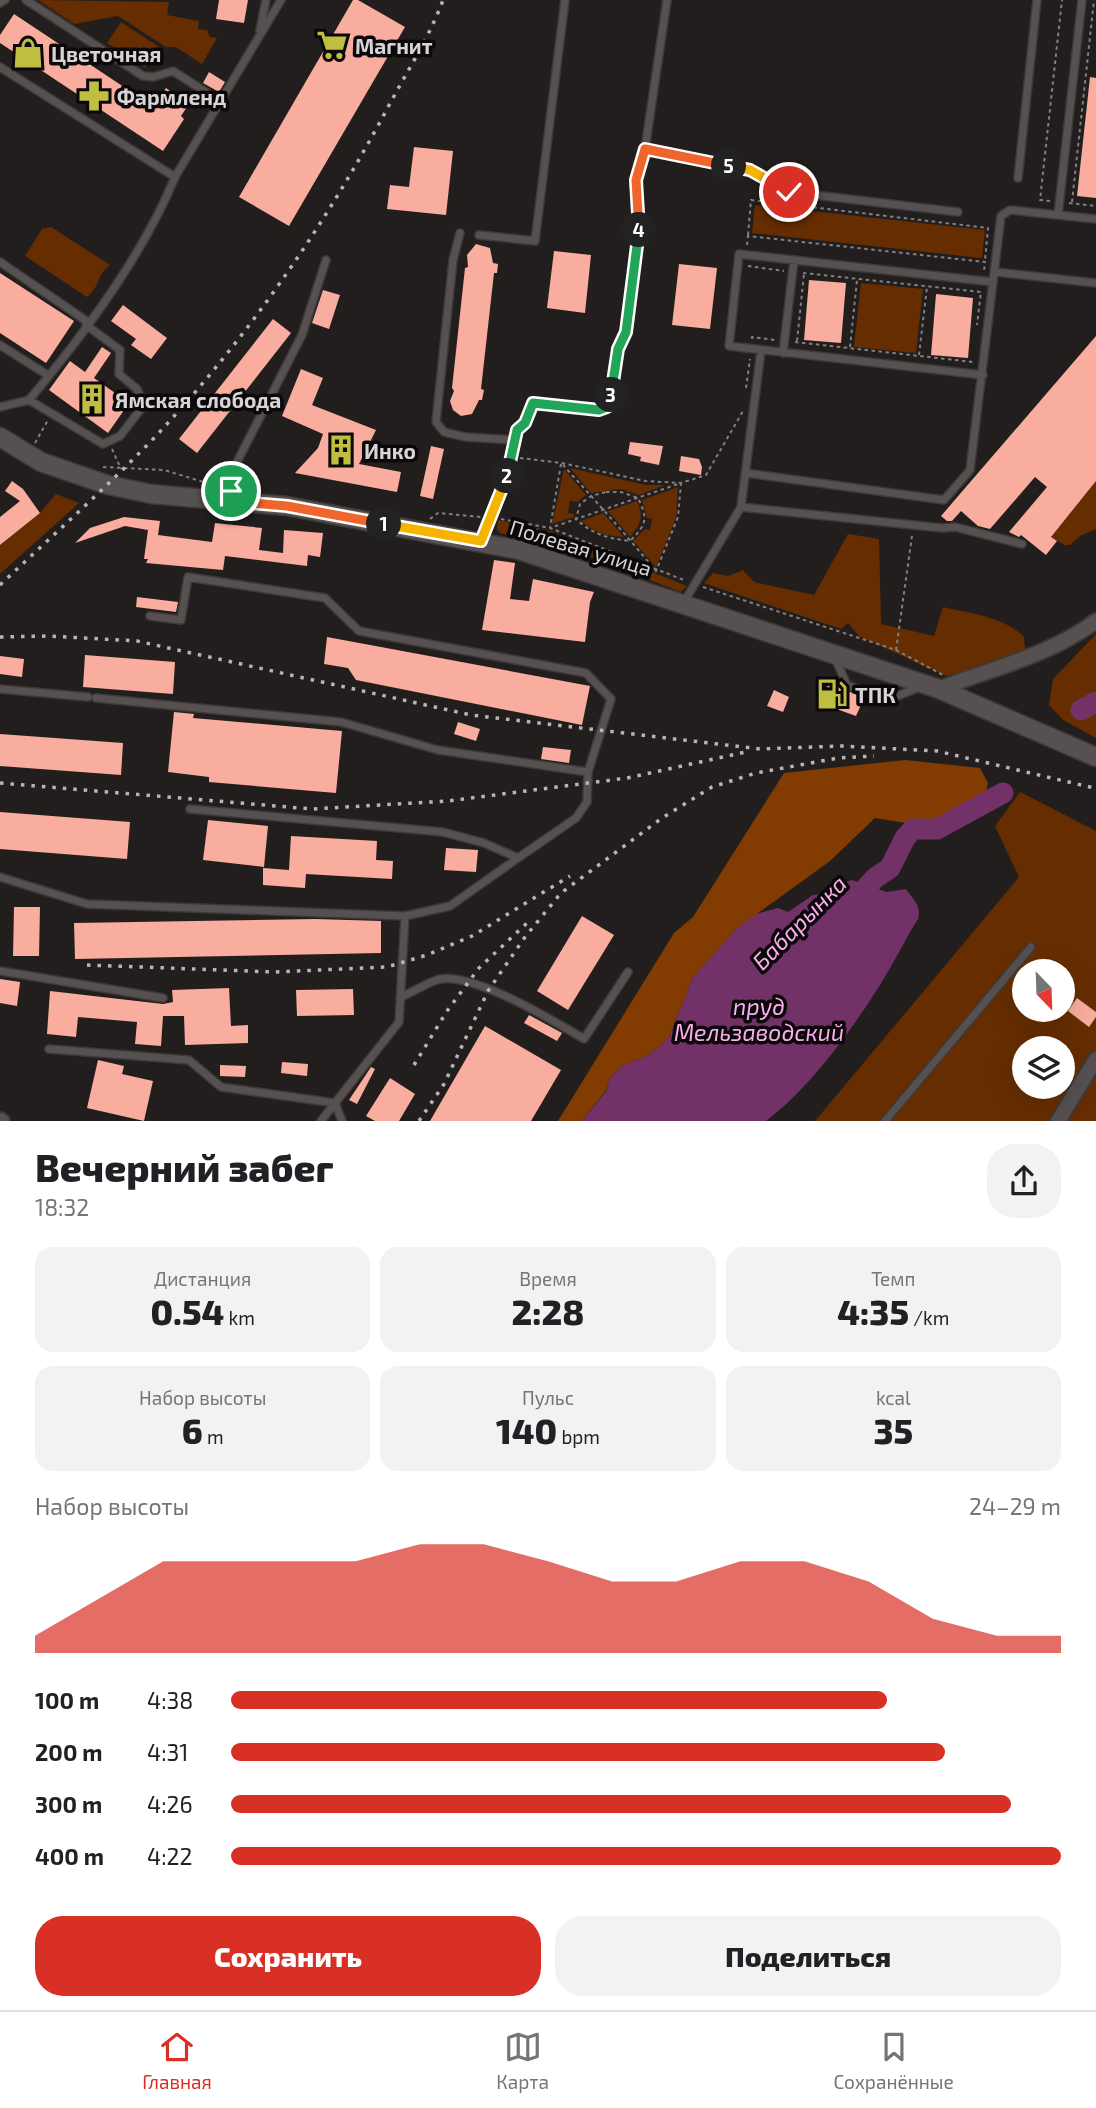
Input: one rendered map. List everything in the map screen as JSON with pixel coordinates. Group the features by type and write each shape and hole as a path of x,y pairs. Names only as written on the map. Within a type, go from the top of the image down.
{"street":[{"name":"Полевая улица","path":"0,438 41,462 108,485 151,494 287,506 519,550 932,687 1096,757"},
{"path":"932,687 1049,650 1072,639 1096,621"},
{"path":"1058,1121 1096,1059"}],"lane":[{"path":"0,2 5,0"},
{"path":"26,0 143,76 153,77 173,71 221,102"},
{"path":"258,38 266,0"},
{"path":"0,407 29,400 87,324 133,255 175,177 281,0"},
{"path":"479,235 536,241 565,0"},
{"path":"481,541 508,476 514,439 533,403 599,410 610,402 618,349 626,332 639,228 636,180 645,149 667,0"},
{"path":"1018,178 1037,0"},
{"path":"1058,215 1082,0"},
{"path":"0,67 175,177"},
{"path":"645,149 750,170 789,192 958,212"},
{"path":"746,473 944,500 970,470 1003,212 1010,210 1096,219"},
{"path":"460,233 453,260 436,422 443,432 465,437 514,439"},
{"path":"983,375 729,346 739,254 993,282"},
{"path":"228,501 237,462 302,335 326,260"},
{"path":"783,353 794,260"},
{"path":"0,262 120,351 119,374 137,389 144,405 120,436 103,444 29,400"},
{"path":"995,272 1096,283"},
{"path":"0,345 49,376"},
{"path":"683,604 741,507 761,351"},
{"path":"741,507 918,526 955,527 1022,544"},
{"path":"0,877 87,904 405,915 450,906 576,818 587,802 588,772 611,699 586,673 359,631 325,598 188,577 181,620 150,616"},
{"path":"833,654 847,685 887,700 932,687"},
{"path":"0,689 341,722 438,750 588,772"},
{"path":"190,809 443,832 484,843 518,858"},
{"path":"321,1121 399,1022 405,915"},
{"path":"885,1121 1031,947"},
{"path":"0,971 163,998"},
{"path":"401,997 441,979 468,983 528,1007 584,1039 628,972"},
{"path":"49,1049 189,1060 221,1087 335,1103"},
{"path":"335,1103 342,1121"}],"path":[{"path":"1062,0 1040,200 1096,206"},
{"path":"1072,203 1094,0"},
{"path":"976,334 983,282 988,228 751,200 746,266 981,292"},
{"path":"748,236 985,262"},
{"path":"797,342 805,273"},
{"path":"850,348 857,279"},
{"path":"919,356 927,286"},
{"path":"752,337 974,362"},
{"path":"36,440 52,414"},
{"path":"562,463 550,528 706,475 742,416"},
{"path":"115,453 121,469"},
{"path":"511,457 562,463 645,481 681,483"},
{"path":"562,463 656,571 678,517 681,483"},
{"path":"576,519 580,504 591,496 621,492 638,498 646,514 643,528 631,541"},
{"path":"576,519 588,530 604,537 631,541"},
{"path":"897,650 912,537 918,526"},
{"path":"601,548 604,537"}],"shaded area":[{"path":"38,0 169,2 167,15 199,21 198,29 207,30 210,37 217,38 202,64 176,47 166,47 118,16 74,24"},
{"path":"121,22 159,47 145,68 107,43"},
{"path":"755,205 985,230 982,258 752,233"},
{"path":"51,227 110,265 87,297 25,256 42,229"},
{"path":"861,283 923,289 916,353 854,347"},
{"path":"570,468 646,485 665,485 639,495 621,489 591,493"},
{"path":"564,469 586,495 577,502 570,501 568,513 574,514 574,517 552,524"},
{"path":"1096,481 1096,529 1080,536 1070,545 1064,545 1051,537"},
{"path":"678,487 676,518 656,567 633,541 645,529 650,530 652,519 647,518 642,500"},
{"path":"56,494 79,503 0,574 0,545 40,513"},
{"path":"637,501 640,520 630,537 608,511"},
{"path":"603,513 624,537 601,533 581,521"},
{"path":"498,520 550,531 687,586 681,592 585,555 500,533 497,529"},
{"path":"848,534 879,539 881,624 934,636 943,607 1007,625 1024,637 1025,650 1012,658 946,676 859,636 848,623 841,629 704,583 713,573 728,576 743,570 754,582 814,595"},
{"path":"1096,634 1096,694 1091,699 1096,710 1096,738 1063,720 1049,705 1053,679"},
{"path":"905,760 980,768 988,783 985,795 937,824 912,824 875,818 830,861 736,929 693,977 669,1038 649,1055 620,1067 582,1121 558,1121 674,933 693,917 784,773"},
{"path":"1020,792 1096,831 1096,1121 815,1121 1019,877 995,826"}],"water":[{"name":"пруд Мельзаводский","path":"852,880 887,892 906,889 918,906 918,919 853,1025 820,1069 784,1106 766,1121 582,1121 607,1090 609,1080 620,1067 649,1055 669,1038 693,977 736,929 756,914 778,908 788,912 813,895 835,892 843,883"}],"building":[{"path":"219,0 248,0 244,23 216,19"},
{"path":"353,0 358,0 405,27 289,226 239,197"},
{"path":"14,14 154,107 166,88 189,104 181,116 184,119 163,151 0,43 0,35"},
{"path":"209,72 225,82 219,92 203,83"},
{"path":"1090,77 1096,78 1096,198 1077,196"},
{"path":"414,147 453,151 446,215 387,209 390,185 409,187"},
{"path":"476,244 490,248 493,263 498,264 497,273 494,273 482,400 479,400 472,414 461,416 453,410 450,401 454,391 452,388 465,268 468,267 467,255"},
{"path":"554,251 591,255 585,313 547,308"},
{"path":"679,264 717,268 710,329 672,325"},
{"path":"0,273 74,321 46,363 0,333"},
{"path":"809,280 846,283 841,343 804,340"},
{"path":"323,290 340,295 329,329 312,323"},
{"path":"936,294 973,298 968,358 931,355"},
{"path":"123,305 167,338 151,359 131,345 136,339 111,321"},
{"path":"273,319 291,333 197,453 179,439"},
{"path":"1096,336 1096,481 1051,537 1057,541 1046,555 1021,535 1019,537 1009,532 1047,487 1035,477 990,529 978,526 961,511 952,521 947,521 941,516"},
{"name":"Ямская слобода","path":"102,347 111,353 94,378 129,403 108,433 49,390 70,361 85,372"},
{"name":"Инко","path":"301,369 323,378 312,405 376,430 359,464 401,472 397,492 295,473 318,448 323,434 282,416"},
{"path":"630,442 663,446 659,465 640,461 641,457 628,454"},
{"path":"431,446 444,449 433,499 420,496"},
{"path":"681,456 699,459 701,475 679,471"},
{"path":"12,481 23,489 40,513 0,545 0,517 20,501 5,491"},
{"path":"124,517 160,521 158,535 212,542 215,523 262,528 259,550 283,553 284,530 323,533 320,557 308,555 307,566 225,556 223,570 146,563 148,559 144,559 148,530 125,526 75,543 90,528"},
{"path":"494,560 515,563 510,599 529,601 533,579 594,592 590,602 585,642 482,630"},
{"path":"137,597 178,602 176,612 136,607"},
{"path":"327,637 590,686 582,725 356,680 348,668 324,664"},
{"path":"85,655 175,662 173,694 83,687"},
{"path":"0,656 24,659 22,677 0,674"},
{"path":"829,683 864,698 856,716 820,703"},
{"path":"774,690 789,697 783,712 767,706"},
{"path":"174,712 194,714 193,718 342,731 336,793 209,782 209,777 168,772"},
{"path":"458,722 480,729 476,741 454,734"},
{"path":"0,734 123,743 121,775 0,766"},
{"path":"543,747 571,750 569,763 541,759"},
{"path":"0,812 130,822 127,859 0,849"},
{"path":"208,820 268,826 264,867 203,860"},
{"path":"291,836 377,841 376,860 393,861 392,879 306,874 305,888 263,885 263,868 289,870"},
{"path":"446,848 478,850 476,872 444,870"},
{"path":"14,907 40,907 39,956 13,956"},
{"path":"582,916 614,935 568,1010 537,991"},
{"path":"315,919 381,921 381,953 75,959 74,923"},
{"path":"0,979 20,982 17,1006 0,1003"},
{"path":"229,988 231,1026 248,1025 248,1043 185,1045 184,1016 163,1016 161,1046 135,1044 137,1022 78,1017 76,1037 47,1034 50,991 163,1004 173,1002 172,990"},
{"path":"353,989 354,1015 297,1016 296,990"},
{"path":"1077,998 1096,1012 1096,1017 1089,1027 1075,1016"},
{"path":"529,1015 562,1033 557,1041 524,1023"},
{"path":"485,1026 561,1070 531,1121 430,1121"},
{"path":"98,1060 124,1066 122,1074 153,1081 144,1121 87,1108"},
{"path":"282,1062 308,1064 307,1076 281,1073"},
{"path":"220,1065 246,1066 245,1077 220,1076"},
{"path":"371,1067 375,1069 357,1104 349,1100"},
{"path":"390,1078 415,1094 399,1121 375,1121 366,1116"}],"waterway":[{"name":"Бабарынка","path":"1081,710 1096,702"},
{"name":"Бабарынка","path":"850,906 875,878 890,868 905,838 913,829 937,829 1003,793"}],"railway":[{"path":"0,585 154,438 252,322 310,239 363,153 417,55 443,0"},
{"path":"0,637 49,636 137,641 471,715 760,749 842,746 937,751 1094,788"},
{"path":"0,783 312,809 448,801 627,778 746,752"},
{"path":"419,1121 444,1084 488,991 525,937 561,893 662,818 712,787 756,773 838,758 874,756"},
{"path":"87,965 275,972 387,967 427,955 472,936 570,876"},
{"path":"414,1065 447,1011 479,968 527,923"}],"place":[{"name":"Магнит","path":"332,45"},
{"name":"Цветочная","path":"28,53"},
{"name":"Фармленд","path":"94,96"},
{"name":"Ямская слобода","path":"92,399"},
{"name":"Инко","path":"341,450"},
{"name":"ТПК","path":"832,694"}],"route":[{"path":"231,491 228,501 287,506 481,541 508,476 517,430 525,423 530,405 533,403 599,410 607,407 610,402 618,349 626,332 639,228 636,180 645,149 750,170 789,192"}]}
